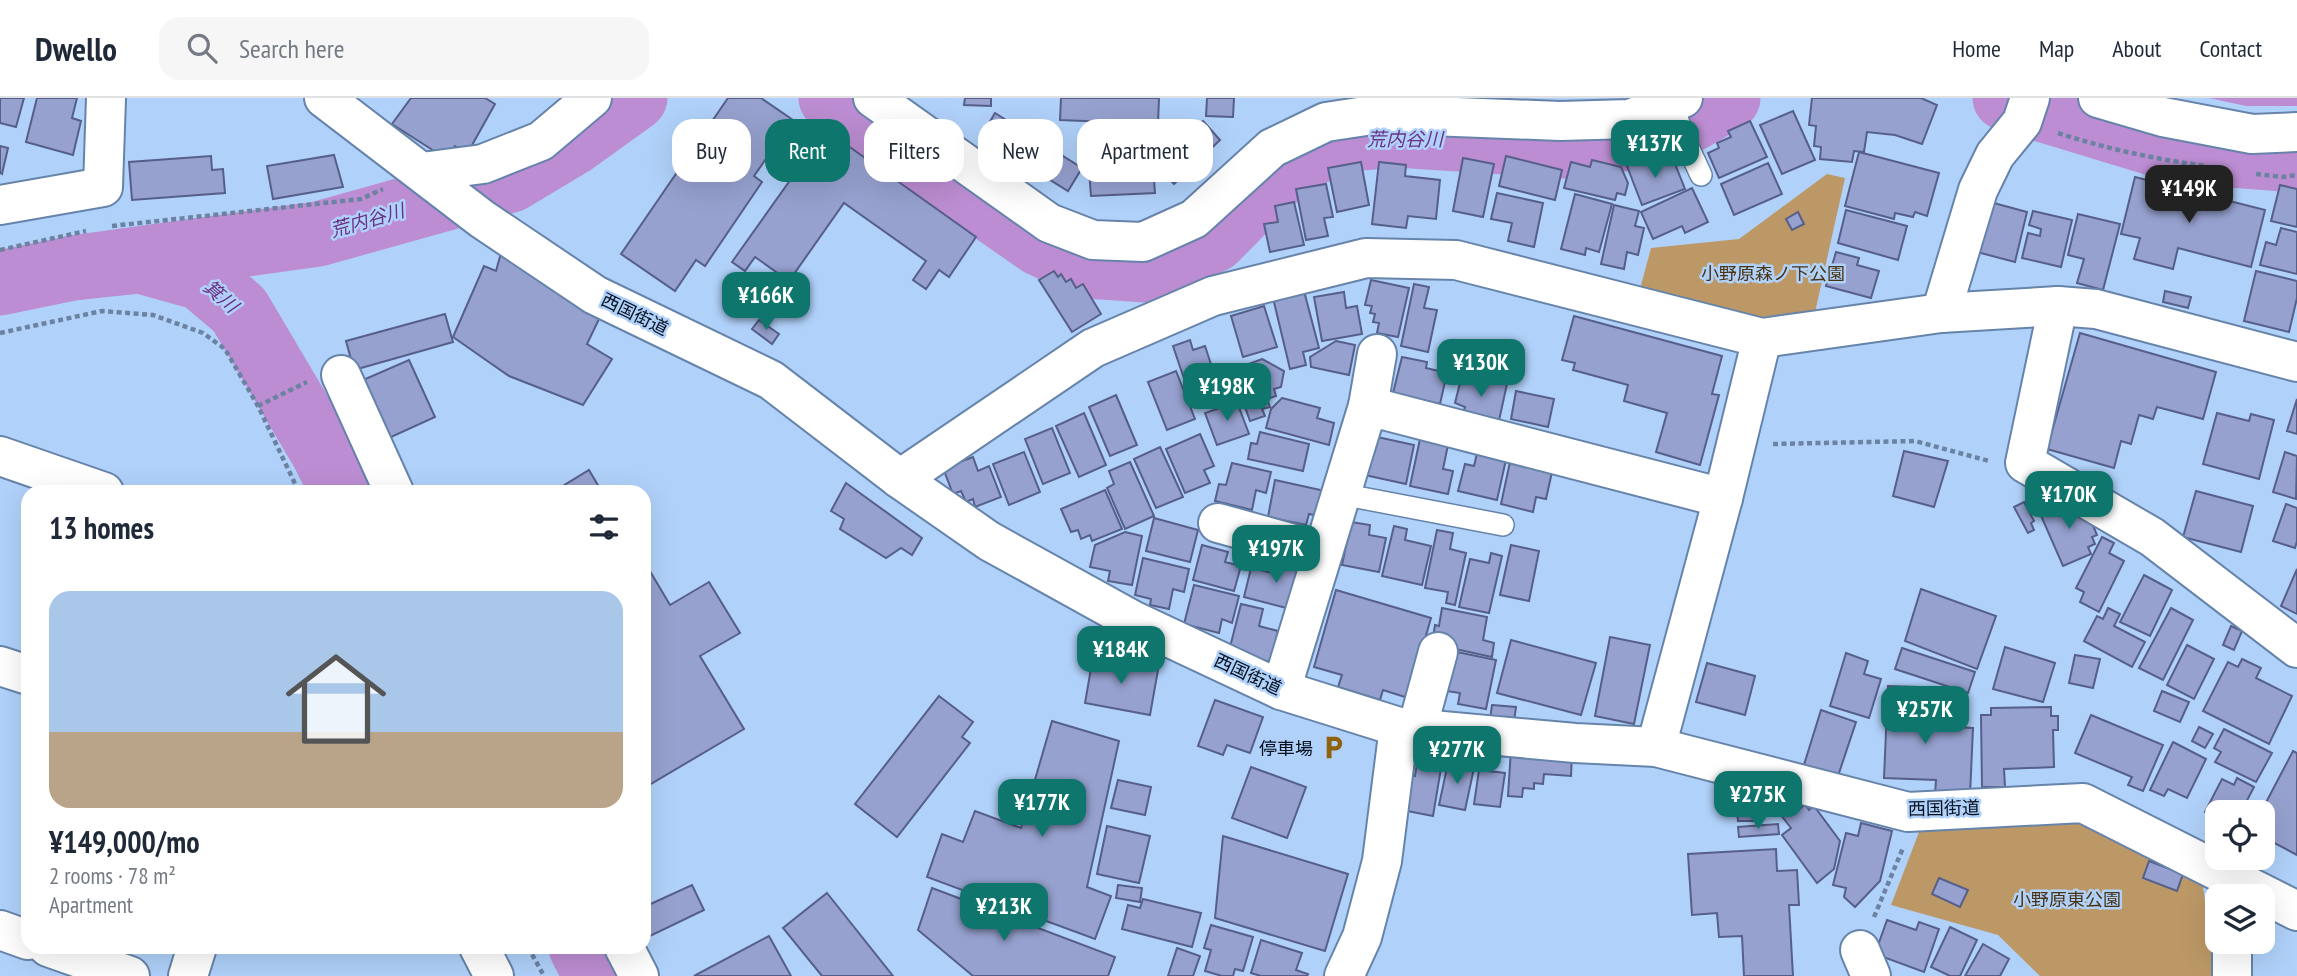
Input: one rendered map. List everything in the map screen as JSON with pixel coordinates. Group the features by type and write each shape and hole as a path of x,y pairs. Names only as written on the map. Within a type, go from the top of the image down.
{"street":[{"path":"0,205 103,187 106,98"},
{"name":"西国街道","path":"324,98 482,219 594,295 771,380 900,479 989,541 1132,620 1282,690 1408,728 1575,743 1656,747 1908,812 2083,803 2226,884"},
{"path":"422,172 482,164 541,141 592,98"},
{"path":"873,98 1049,222 1093,240 1143,242 1194,219 1272,148 1326,122 1379,114 1560,121 1630,119 1679,114"},
{"path":"2098,98 2163,117 2252,134 2297,132"},
{"path":"1941,313 1978,190 1995,155 2026,110"},
{"path":"900,479 1093,348 1213,296 1366,258 1456,260 1762,338 1941,313 2058,306 2096,309 2297,362"},
{"path":"2058,306 2025,463 2152,537 2297,648"},
{"path":"1656,747 1723,498 1762,338"},
{"path":"1282,690 1367,406 1377,354"},
{"path":"341,375 391,485"},
{"path":"1367,406 1723,498"},
{"path":"0,456 84,485"},
{"path":"1218,523 1324,552"},
{"path":"1344,976 1362,937 1382,861 1408,728 1438,652"},
{"path":"0,666 21,673"},
{"name":"西国街道","path":"2275,903 2297,911"},
{"path":"0,930 21,938"},
{"path":"68,954 130,976"},
{"path":"188,976 195,954"},
{"path":"483,954 494,976"},
{"path":"628,954 639,976"},
{"path":"2232,954 2232,976"}],"lane":[{"path":"1679,114 1701,175"},
{"path":"1340,494 1503,525"}],"path":[{"path":"106,226 361,199 422,172"},
{"path":"0,250 93,229"},
{"path":"0,333 102,311 153,315 203,333 225,349 258,407 296,485"},
{"path":"258,407 320,376 341,375"},
{"path":"1765,445 1915,441 2004,465 2025,463"},
{"path":"1866,963 1909,833 1908,812"},
{"path":"532,954 544,976"}],"green space":[{"name":"小野原森ノ下公園","path":"1827,174 1845,178 1814,317 1773,322 1640,289 1651,248 1739,239"},
{"name":"小野原東公園","path":"2061,816 2201,875 2205,900 2205,954 2214,954 2217,976 2040,976 1998,935 1891,905 1921,827"}],"shaded area":[{"path":"2209,98 2297,98 2297,106 2246,106"}],"building":[{"path":"0,98 24,98 16,127 0,123"},
{"path":"37,98 77,98 72,118 81,121 73,155 26,142"},
{"path":"411,98 485,98 495,104 467,154 455,146 445,158 392,124"},
{"path":"728,98 761,98 792,119 765,119 765,160 754,176 762,182 705,266 696,260 675,291 621,254 672,180 672,182 751,182 751,119 714,119"},
{"path":"965,98 991,98 991,106 964,105"},
{"path":"1061,98 1159,98 1158,119 1060,119"},
{"path":"1207,98 1234,98 1233,117 1206,116"},
{"path":"1812,98 1921,98 1937,105 1922,144 1895,135 1867,132 1864,152 1854,151 1852,162 1820,159 1821,147 1814,146 1816,126 1809,125"},
{"path":"1793,111 1815,160 1782,174 1760,125"},
{"path":"995,113 1004,119 992,119"},
{"path":"1750,121 1767,157 1719,178 1708,153 1719,148 1717,143 1731,137 1728,131"},
{"path":"1213,132 1220,140 1213,147"},
{"path":"0,146 8,148 2,174 0,173"},
{"path":"850,147 864,157 864,182 899,182 976,237 949,277 939,270 926,289 913,280 926,261 844,203 789,281 755,257 745,271 732,262 789,182 850,182"},
{"path":"1859,152 1939,173 1927,216 1915,212 1913,217 1895,213 1894,219 1845,206"},
{"path":"334,155 343,187 273,199 267,166"},
{"path":"211,156 212,170 223,169 225,193 132,200 129,162"},
{"path":"1063,156 1077,165 1077,176 1068,191 1054,182 1063,182"},
{"path":"1506,156 1562,170 1555,200 1499,186"},
{"path":"1463,158 1494,164 1483,217 1453,211"},
{"path":"1647,158 1651,167 1673,159 1685,189 1642,205 1627,166"},
{"path":"1592,160 1621,167 1628,183 1625,195 1617,193 1615,200 1564,188 1571,162 1590,167"},
{"path":"1361,162 1369,205 1337,212 1328,168"},
{"path":"1379,162 1406,165 1405,176 1440,180 1436,219 1408,216 1406,228 1372,224"},
{"path":"1768,163 1782,194 1734,215 1721,184"},
{"path":"2164,166 2212,171 2211,182 2163,177"},
{"path":"2135,177 2265,210 2251,267 2178,248 2173,269 2134,259 2140,238 2121,234"},
{"path":"1090,182 1154,182 1155,193 1091,196"},
{"path":"1326,184 1333,217 1324,218 1328,236 1306,240 1296,189"},
{"path":"2280,185 2297,189 2297,227 2271,221"},
{"path":"1692,188 1708,222 1685,233 1682,226 1653,239 1641,212"},
{"path":"1497,193 1543,203 1534,247 1508,241 1512,223 1491,219"},
{"path":"1575,194 1612,204 1599,252 1586,248 1585,255 1561,249"},
{"path":"1294,202 1304,245 1270,252 1264,224 1278,222 1275,206"},
{"path":"1990,202 2027,212 2015,262 1977,252"},
{"path":"1614,205 1639,211 1635,226 1644,228 1638,255 1627,252 1624,269 1601,264"},
{"path":"1846,210 1907,226 1898,260 1838,243"},
{"path":"2033,211 2072,220 2061,267 2022,258 2028,233 2040,236 2041,229 2029,225"},
{"path":"1798,212 1804,224 1792,230 1786,219"},
{"path":"2078,214 2120,224 2103,290 2077,283 2084,259 2068,255"},
{"path":"2281,228 2297,232 2297,274 2260,265 2266,242 2276,245"},
{"path":"1836,252 1859,258 1857,265 1879,271 1871,298 1826,286"},
{"path":"501,253 599,319 587,344 612,359 583,405 509,376 453,337 484,266 496,271"},
{"path":"1054,271 1058,277 1061,274 1066,282 1071,279 1076,288 1083,284 1101,314 1072,332 1039,280"},
{"path":"2256,271 2297,281 2297,298 2289,332 2244,321"},
{"path":"1371,280 1409,288 1398,337 1377,333 1379,323 1373,322 1375,314 1370,313 1372,306 1365,305"},
{"path":"1414,284 1429,287 1424,308 1437,310 1428,352 1401,346"},
{"path":"1304,291 1319,348 1303,352 1306,365 1290,369 1273,298"},
{"path":"2165,291 2191,297 2188,308 2163,302"},
{"path":"1344,292 1346,308 1357,306 1362,334 1322,341 1314,297"},
{"path":"1264,306 1277,347 1243,357 1231,316"},
{"path":"445,314 453,342 354,370 346,341"},
{"path":"1574,316 1722,356 1712,394 1719,395 1700,465 1656,452 1667,413 1624,401 1628,385 1573,370 1575,363 1562,360"},
{"path":"759,320 779,334 772,344 752,329"},
{"path":"2080,333 2216,372 2203,419 2157,407 2153,419 2139,415 2131,444 2121,441 2114,468 2047,449"},
{"path":"1190,340 1193,350 1205,346 1220,392 1192,402 1173,346"},
{"path":"1336,341 1355,345 1349,375 1311,367 1310,357"},
{"path":"1402,357 1427,362 1426,368 1447,373 1440,404 1393,393"},
{"path":"1262,359 1284,371 1281,387 1274,389 1276,396 1267,399 1270,407 1262,409 1265,416 1250,421 1232,370"},
{"path":"409,360 435,417 389,438 363,380"},
{"path":"1176,371 1195,419 1167,430 1148,382"},
{"path":"1462,375 1507,384 1498,425 1462,417 1465,407 1455,403"},
{"path":"1516,391 1554,399 1548,427 1511,419"},
{"path":"1116,395 1137,445 1110,456 1089,407"},
{"path":"1282,398 1320,408 1317,418 1334,423 1329,445 1266,428 1271,409"},
{"path":"2297,399 2297,434 2287,431"},
{"path":"1237,402 1249,434 1217,445 1205,413"},
{"path":"1084,413 1106,465 1079,477 1056,426"},
{"path":"2217,413 2249,421 2251,414 2274,420 2259,479 2203,464"},
{"path":"1052,428 1070,473 1043,484 1025,439"},
{"path":"1260,432 1309,444 1303,471 1248,459 1251,443 1257,444"},
{"path":"1200,434 1214,466 1204,470 1210,483 1185,493 1166,449"},
{"path":"1368,435 1414,445 1406,484 1360,474"},
{"path":"1420,439 1448,445 1443,469 1453,471 1448,494 1410,486"},
{"path":"1160,447 1183,497 1156,508 1134,459"},
{"path":"1478,449 1507,455 1497,500 1458,491 1465,464 1474,466"},
{"path":"1904,451 1948,461 1934,507 1893,496"},
{"path":"1024,452 1040,492 1009,505 993,464"},
{"path":"2285,452 2297,456 2296,499 2273,492"},
{"path":"973,457 978,471 989,466 1001,497 975,507 973,499 966,502 961,491 953,494 943,468"},
{"path":"1130,462 1154,516 1125,529 1107,488 1114,484 1109,471"},
{"path":"1510,462 1552,472 1546,499 1536,497 1533,512 1501,504"},
{"path":"1232,463 1271,472 1266,493 1256,490 1252,510 1215,501 1219,484 1226,485"},
{"path":"589,470 598,485 564,485"},
{"path":"1275,480 1325,491 1319,516 1309,514 1306,525 1268,517"},
{"path":"846,483 922,538 912,555 901,548 886,558 840,529 844,519 831,511"},
{"path":"1105,490 1122,529 1092,541 1090,535 1081,539 1078,530 1071,532 1061,509"},
{"path":"2196,491 2253,506 2241,552 2183,537"},
{"path":"2062,501 2085,507 2097,535 2092,537 2095,544 2088,547 2091,554 2063,566 2039,511"},
{"path":"2024,502 2034,521 2031,523 2034,530 2028,533 2014,507"},
{"path":"2286,504 2297,508 2295,548 2273,541"},
{"path":"1154,518 1198,530 1190,562 1146,551"},
{"path":"1351,522 1370,525 1369,535 1386,538 1379,572 1342,565"},
{"path":"1394,526 1407,529 1405,540 1431,546 1422,585 1382,576"},
{"path":"1437,530 1453,533 1450,549 1466,553 1455,605 1446,603 1448,592 1425,588"},
{"path":"1125,532 1142,536 1132,585 1108,581 1110,571 1090,567 1095,545"},
{"path":"2102,537 2114,543 2109,553 2124,561 2099,612 2080,602 2084,592 2076,588"},
{"path":"1202,545 1228,552 1225,562 1241,566 1234,591 1193,580"},
{"path":"1511,545 1539,551 1529,601 1500,595"},
{"path":"1491,553 1502,556 1489,613 1459,607 1470,559 1489,563"},
{"path":"1143,558 1189,569 1184,592 1173,589 1169,609 1150,605 1151,599 1135,595"},
{"path":"1275,561 1304,568 1294,610 1244,597 1251,568 1272,573"},
{"path":"2297,569 2297,614 2281,606"},
{"path":"651,573 670,605 709,582 740,633 700,656 744,729 651,784"},
{"path":"2144,575 2172,590 2150,636 2120,622"},
{"path":"1194,585 1239,596 1232,623 1222,619 1219,633 1184,624"},
{"path":"1921,589 1996,616 1977,669 1905,641"},
{"path":"1336,590 1431,618 1408,698 1383,690 1380,700 1338,687 1342,675 1314,667"},
{"path":"1241,604 1263,609 1259,626 1278,631 1270,662 1229,651"},
{"path":"1442,608 1487,617 1483,640 1494,643 1492,657 1432,644 1435,625 1439,626"},
{"path":"2108,608 2120,614 2114,626 2145,642 2132,667 2084,641 2097,616 2103,619"},
{"path":"2171,608 2193,620 2163,680 2139,668"},
{"path":"2231,626 2242,631 2234,650 2223,645"},
{"path":"1610,637 1650,645 1634,724 1595,716"},
{"path":"1511,640 1596,663 1581,715 1497,693"},
{"path":"2187,645 2214,659 2194,699 2167,685"},
{"path":"2005,647 2055,663 2043,702 1993,689"},
{"path":"1902,648 1975,672 1968,693 1895,669"},
{"path":"1452,651 1496,660 1486,709 1458,704 1460,693 1440,690"},
{"path":"1846,653 1868,661 1864,674 1881,679 1869,718 1830,706"},
{"path":"2075,655 2100,659 2093,688 2069,683"},
{"path":"1093,657 1158,670 1150,715 1085,703"},
{"path":"2242,659 2261,668 2256,678 2292,696 2269,744 2203,711 2228,662 2238,667"},
{"path":"1707,663 1755,676 1745,715 1696,702"},
{"path":"1888,686 1920,687 1918,725 1973,728 1970,795 1935,794 1936,780 1884,778"},
{"path":"2162,691 2189,702 2180,722 2154,711"},
{"path":"939,696 973,722 962,737 970,743 897,837 855,804"},
{"path":"1215,700 1263,717 1250,753 1227,745 1223,755 1198,746"},
{"path":"1492,705 1516,707 1514,721 1490,719"},
{"path":"2051,707 2051,716 2058,716 2058,730 2053,730 2054,767 2004,769 2005,787 1982,787 1981,715 1991,715 1991,708"},
{"path":"1821,710 1856,722 1837,779 1803,768"},
{"path":"2091,715 2163,745 2143,791 2128,785 2132,777 2075,753"},
{"path":"1052,721 1119,741 1087,887 1111,896 1095,939 927,877 942,834 963,842 975,811 1021,828"},
{"path":"2199,727 2213,734 2205,748 2192,741"},
{"path":"2224,729 2272,753 2256,782 2215,762 2221,752 2214,748"},
{"path":"2173,742 2206,759 2187,798 2168,789 2164,796 2150,790"},
{"path":"1511,749 1572,754 1571,776 1544,774 1543,784 1534,783 1534,789 1523,788 1522,797 1508,796"},
{"path":"2293,751 2297,753 2297,855 2275,843 2275,800 2267,800"},
{"path":"1418,757 1442,762 1433,816 1407,811 1409,775 1415,776"},
{"path":"1448,763 1474,768 1465,810 1439,805"},
{"path":"1251,767 1306,787 1287,838 1232,818"},
{"path":"1479,770 1505,773 1500,807 1474,804"},
{"path":"2237,778 2254,787 2247,800 2211,800 2222,779 2234,785"},
{"path":"1118,780 1151,787 1145,815 1111,808"},
{"path":"1793,798 1801,808 1805,804 1809,810 1814,806 1840,841 1834,869 1817,883 1782,835 1791,828 1777,810"},
{"path":"1756,810 1756,821 1738,821 1737,811"},
{"path":"1861,823 1892,831 1880,881 1855,907 1844,897 1846,888 1833,885 1846,833 1858,836"},
{"path":"1778,824 1779,834 1739,837 1738,827"},
{"path":"1107,826 1150,836 1139,883 1097,874"},
{"path":"1223,836 1348,874 1325,951 1215,918"},
{"path":"1776,849 1777,871 1797,870 1799,905 1789,905 1793,976 1744,976 1742,936 1719,937 1717,913 1692,915 1688,854"},
{"path":"2149,861 2183,874 2177,891 2143,878"},
{"path":"1939,878 1968,890 1960,907 1932,894"},
{"path":"692,885 704,910 651,936 651,904"},
{"path":"1118,885 1142,888 1140,902 1116,898"},
{"path":"932,888 1115,957 1108,976 973,976 918,930"},
{"path":"827,893 893,976 822,976 783,928"},
{"path":"1143,899 1201,913 1192,947 1122,929 1128,905 1140,908"},
{"path":"1887,920 1916,930 1919,922 1939,929 1924,972 1875,954"},
{"path":"1211,925 1253,937 1243,971 1235,969 1233,976 1222,976 1205,971 1211,950 1204,948"},
{"path":"1950,927 1977,940 1960,976 1950,976 1931,967"},
{"path":"769,936 791,976 694,976"},
{"path":"1261,940 1302,953 1296,970 1308,974 1307,976 1261,976 1251,973"},
{"path":"1983,944 2009,959 2000,976 1965,976"},
{"path":"1177,948 1200,956 1193,976 1168,976"}],"waterway":[{"name":"荒内谷川","path":"73,268 318,234 511,180 571,144 635,98"},
{"name":"荒内谷川","path":"831,98 1039,243 1088,266 1146,270 1214,240 1284,169 1337,140 1397,135 1564,146 1646,136 1692,119 1728,98"},
{"name":"荒内谷川","path":"2005,98 2179,151 2297,160"},
{"name":"箕川","path":"0,283 73,268 140,261 201,278 239,310 323,452 340,485"},
{"name":"箕川","path":"585,954 596,976"}],"place":[{"name":"停車場","path":"1333,748"}]}
